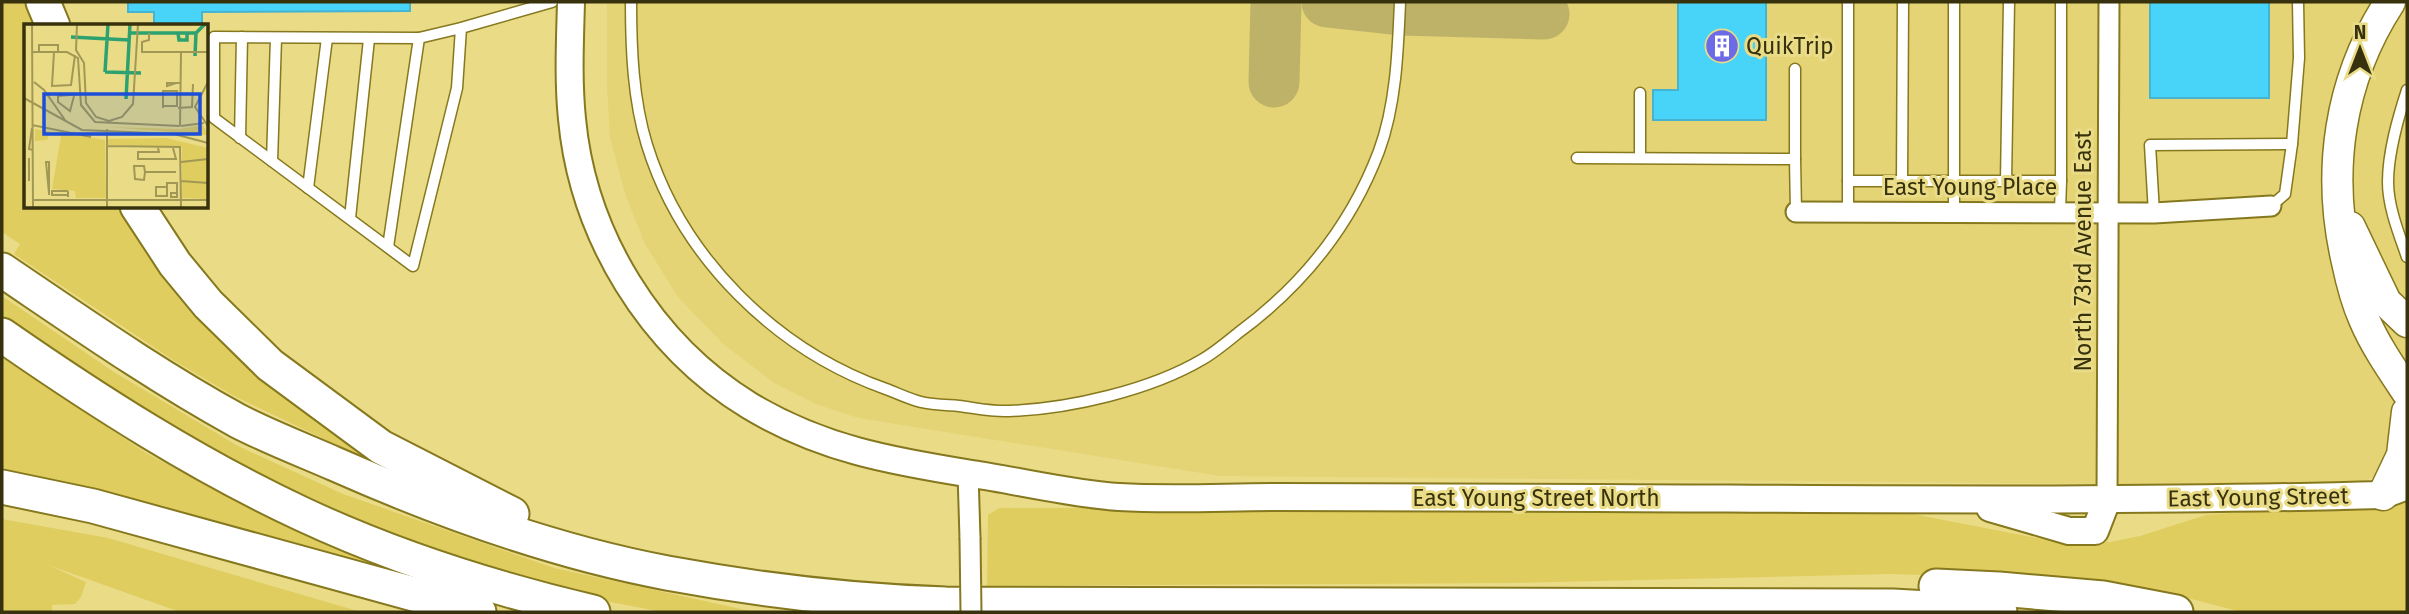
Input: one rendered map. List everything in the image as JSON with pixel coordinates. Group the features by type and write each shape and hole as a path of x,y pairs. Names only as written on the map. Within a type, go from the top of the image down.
{"highway":[{"path":"43,2 52,24"},
{"path":"138,208 175,264 208,304 270,365 320,404 381,447 421,469 599,557"},
{"path":"2,270 176,386 242,422 435,506 495,527 665,573 877,602 1893,606 2000,612"},
{"path":"2,335 62,377 159,437 249,488 304,515 457,573 593,612"},
{"path":"2,487 93,506 479,612"},
{"path":"1654,606 1899,584 2103,598 2176,612"}],"main road":[{"path":"2390,2 2364,49 2350,83 2337,160 2336,198 2342,244 2363,318 2384,358 2407,392"},
{"path":"2336,198 2386,302 2407,322"},
{"path":"2395,490 2407,412"}],"street":[{"name":"East Young Street North","path":"571,2 572,119 581,174 607,245 629,287 656,324 692,363 721,386 751,406 798,431 846,450 904,464 1116,497 2107,500"},
{"name":"North 73rd Avenue East","path":"2107,500 2109,2"},
{"name":"East Young Place","path":"1796,212 2154,213 2271,206"},
{"path":"968,473 971,612"},
{"name":"East Young Street","path":"2107,500 2395,490"}],"lane":[{"path":"461,28 457,88 413,265 214,118 214,37 419,38 552,2"},
{"path":"631,2 631,41 637,99 647,145 670,200 695,242 719,274 760,316 792,340 853,377 921,402 1008,411 1098,400 1153,382 1202,360 1258,319 1298,282 1329,245 1360,196 1380,148 1393,95 1400,2"},
{"path":"1847,212 1848,2"},
{"path":"1902,181 1903,2"},
{"path":"1954,2 1954,211"},
{"path":"2006,181 2009,2"},
{"path":"2060,211 2061,2"},
{"path":"2271,206 2285,194 2292,144 2299,58 2298,2"},
{"path":"240,138 242,37"},
{"path":"272,161 276,38"},
{"path":"308,188 327,38"},
{"path":"350,218 369,38"},
{"path":"387,247 419,38"},
{"path":"1795,69 1796,212"},
{"path":"2407,90 2393,143 2388,183 2396,227 2407,257"},
{"path":"1640,93 1640,158"},
{"path":"2154,213 2150,145 2292,144"},
{"path":"1577,158 1794,159"},
{"path":"1848,181 2061,181"}],"shaded area":[{"path":"2,2 29,2 39,24 24,24 24,208 126,208 364,447 360,456 234,396 173,360 14,254 20,244 2,232"},
{"path":"607,2 2407,2 2407,451 2381,474 2353,486 1220,476 858,418 816,404 774,383 723,344 678,297 645,244 625,194 610,138"},
{"path":"2,296 114,372 238,446 343,494 554,568 755,612 662,612 580,596 467,562 363,522 213,452 126,402 2,319"},
{"path":"2,357 146,453 283,525 405,577 2,479"},
{"path":"2407,499 2407,612 2241,612 2188,598 2039,579 1891,574 1513,583 987,586 988,515 999,508 1882,508 2036,538 2110,542 2140,536 2206,515"},
{"path":"2,519 108,538 361,612 180,612 48,565 86,582 81,597 75,604 52,605 52,612 2,612"}],"building":[{"path":"128,2 410,2 410,11 202,12 202,24 154,24 154,12 128,12"},
{"name":"QuikTrip","path":"1678,2 1766,2 1766,120 1653,120 1653,90 1678,90"},
{"path":"2150,2 2269,2 2269,98 2150,98"}],"taxiway":[{"path":"1274,82 1276,2"},
{"path":"1327,2 1400,10 1544,14"}],"place":[{"name":"QuikTrip","path":"1722,46"}]}
